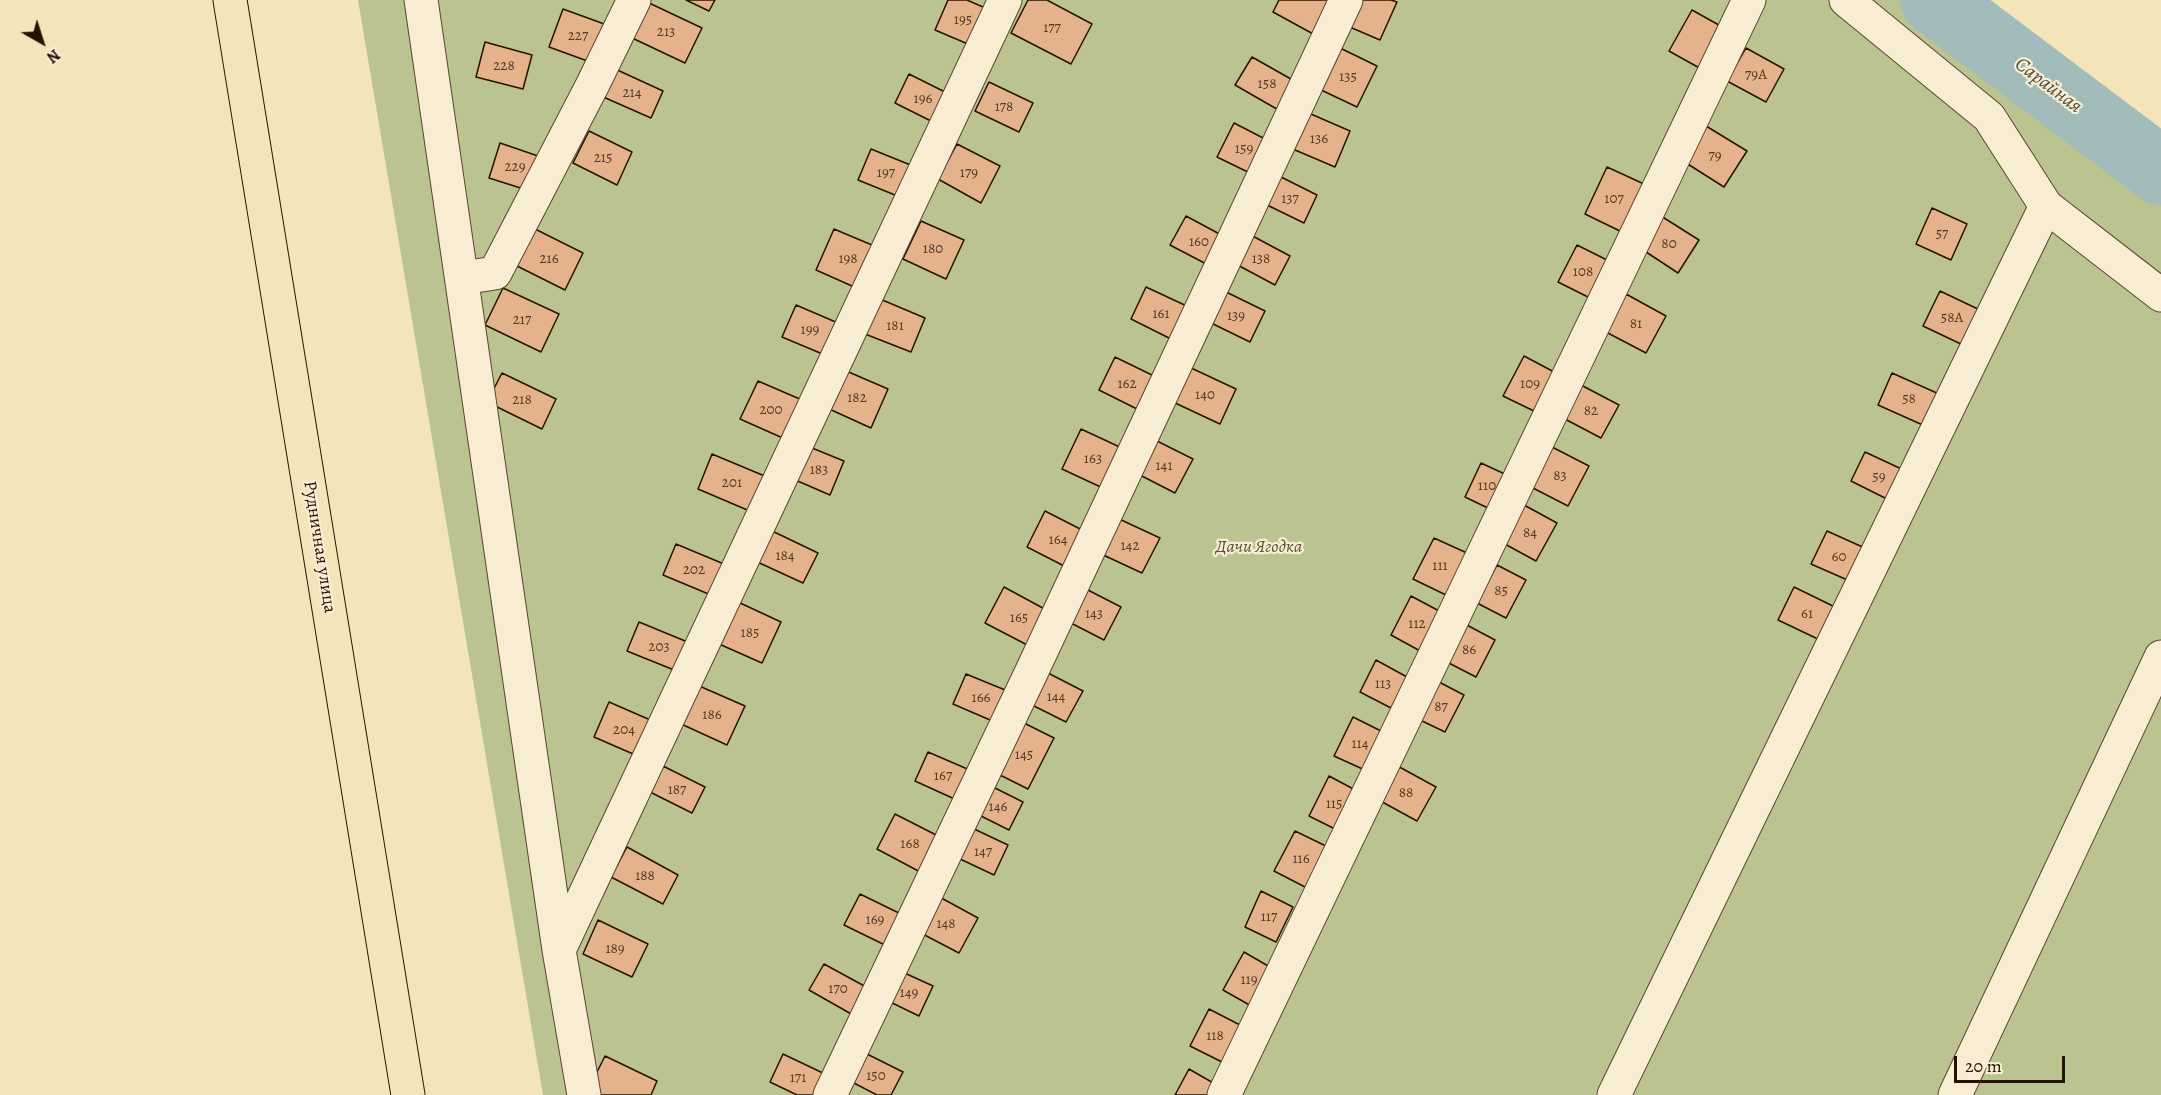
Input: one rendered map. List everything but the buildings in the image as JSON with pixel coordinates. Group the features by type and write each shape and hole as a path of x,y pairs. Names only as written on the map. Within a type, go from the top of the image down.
{"highway":[{"name":"Рудничная улица","path":"231,0 408,1095"}],"lane":[{"path":"421,0 559,950 584,1095"},
{"path":"462,278 495,273 593,84 633,0"},
{"path":"559,950 1005,0"},
{"path":"830,1095 1031,673 1346,0"},
{"path":"1224,1095 1749,0"},
{"path":"1846,0 1989,117 2046,206 2161,295"},
{"path":"1614,1095 2046,206"},
{"path":"1955,1095 2161,657"}],"green space":[{"name":"Дачи Ягодка","path":"358,0 1918,0 2161,184 2161,1095 543,1095"}],"waterway":[{"name":"Сарайная","path":"1934,0 2161,171"}]}
